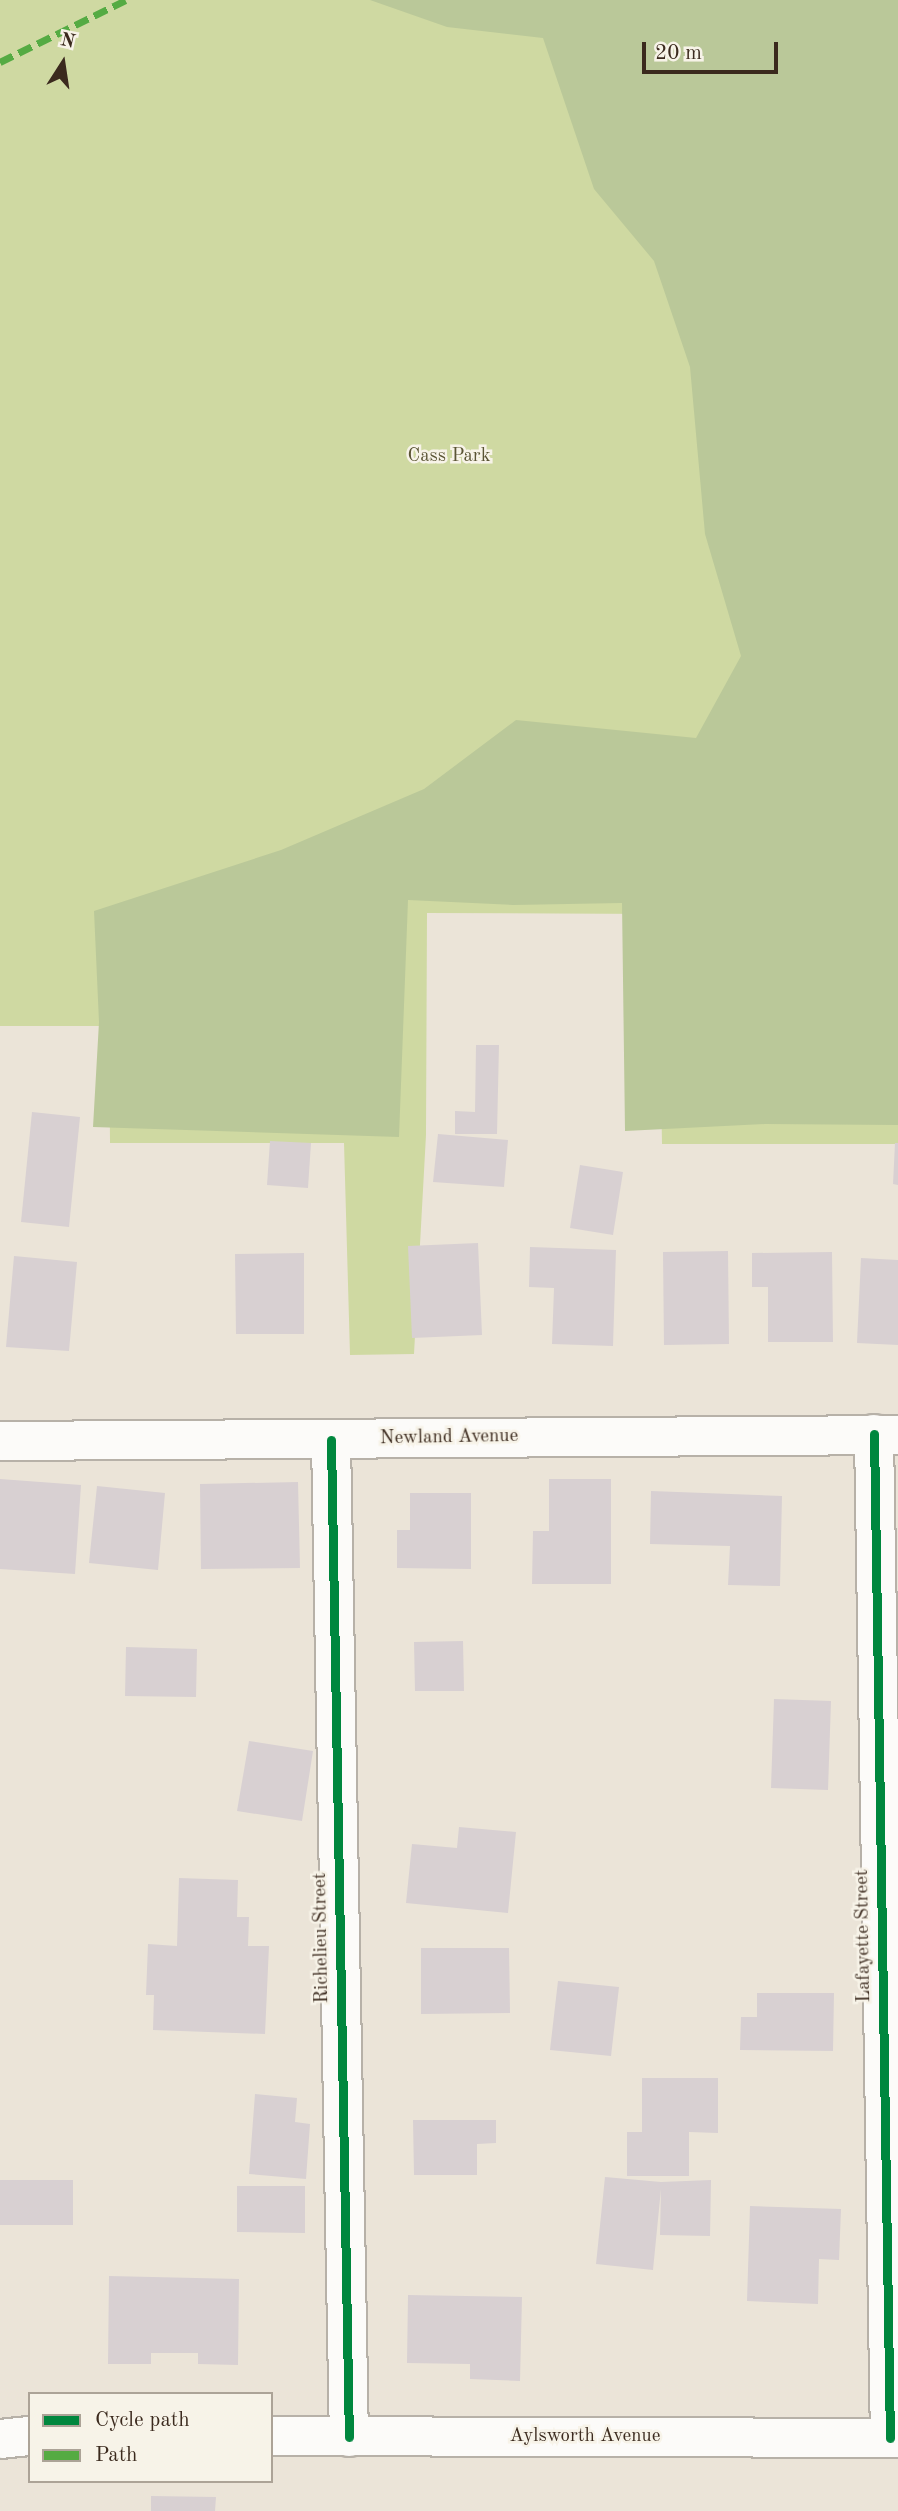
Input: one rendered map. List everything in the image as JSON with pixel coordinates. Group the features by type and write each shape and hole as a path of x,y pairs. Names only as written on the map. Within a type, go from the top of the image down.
{"street":[{"name":"Newland Avenue","path":"0,1441 886,1434"},
{"name":"Lafayette Street","path":"886,1434 894,2438"},
{"name":"Richelieu Street","path":"331,1440 349,2437"},
{"path":"0,2439 28,2436"},
{"name":"Aylsworth Avenue","path":"273,2436 894,2438"}],"green space":[{"name":"Cass Park","path":"0,0 898,0 898,1144 662,1144 658,914 427,913 426,1135 414,1354 350,1355 344,1143 110,1143 109,1026 0,1026"},
{"path":"370,0 898,0 898,1125 765,1124 625,1131 622,903 513,905 408,900 399,1137 93,1127 99,1022 94,911 281,850 424,789 516,720 696,738 741,656 705,534 690,367 654,261 594,189 543,38 447,27"}],"building":[{"path":"476,1045 499,1045 497,1134 455,1134 455,1111 475,1112"},
{"path":"32,1112 80,1117 69,1227 21,1222"},
{"path":"438,1134 508,1140 504,1187 433,1182"},
{"path":"270,1141 311,1143 308,1188 267,1185"},
{"path":"895,1143 898,1143 898,1185 893,1184"},
{"path":"580,1165 623,1172 613,1235 570,1228"},
{"path":"478,1243 482,1335 412,1338 408,1246"},
{"path":"530,1247 616,1250 613,1346 552,1344 554,1288 529,1287"},
{"path":"728,1251 729,1344 664,1345 663,1252"},
{"path":"832,1252 833,1342 768,1342 768,1287 752,1287 752,1253"},
{"path":"304,1253 304,1334 236,1334 235,1254"},
{"path":"14,1256 77,1262 69,1351 6,1347"},
{"path":"861,1258 898,1260 898,1345 857,1343"},
{"path":"0,1479 81,1485 75,1574 0,1569"},
{"path":"549,1479 611,1479 611,1584 532,1584 533,1531 549,1531"},
{"path":"298,1482 300,1568 201,1569 200,1484"},
{"path":"97,1486 165,1493 158,1570 89,1563"},
{"path":"651,1491 782,1496 780,1586 728,1585 730,1546 650,1544"},
{"path":"410,1493 471,1493 471,1569 397,1568 397,1530 410,1530"},
{"path":"463,1641 464,1691 415,1691 414,1642"},
{"path":"126,1647 197,1649 196,1697 125,1696"},
{"path":"774,1699 831,1701 828,1790 771,1788"},
{"path":"249,1741 313,1751 302,1821 237,1811"},
{"path":"459,1827 516,1832 508,1913 406,1903 412,1844 457,1848"},
{"path":"179,1878 238,1880 237,1917 249,1917 248,1946 269,1946 265,2034 153,2030 154,1995 146,1995 148,1944 177,1946"},
{"path":"421,1948 509,1948 510,2013 421,2014"},
{"path":"558,1981 619,1987 611,2056 550,2050"},
{"path":"757,1993 834,1993 833,2051 740,2050 741,2017 757,2017"},
{"path":"642,2078 718,2078 718,2133 689,2132 689,2176 627,2176 627,2132 642,2132"},
{"path":"255,2094 297,2098 295,2122 310,2124 306,2179 249,2174"},
{"path":"413,2120 496,2120 496,2143 477,2144 477,2175 414,2175"},
{"path":"605,2177 661,2182 711,2180 710,2236 660,2235 661,2189 653,2270 596,2264"},
{"path":"0,2180 73,2180 73,2225 0,2225"},
{"path":"237,2186 305,2186 305,2233 237,2232"},
{"path":"750,2206 841,2209 839,2260 819,2259 818,2304 747,2301"},
{"path":"109,2276 239,2279 238,2365 198,2364 198,2353 151,2353 151,2364 108,2364"},
{"path":"408,2295 522,2297 520,2381 470,2379 470,2364 407,2363"},
{"path":"151,2496 216,2497 215,2511 151,2511"}],"marked path":[{"path":"0,62 126,0"}],"cycle path":[{"path":"874,1434 890,2438"},
{"path":"331,1440 349,2437"}]}
